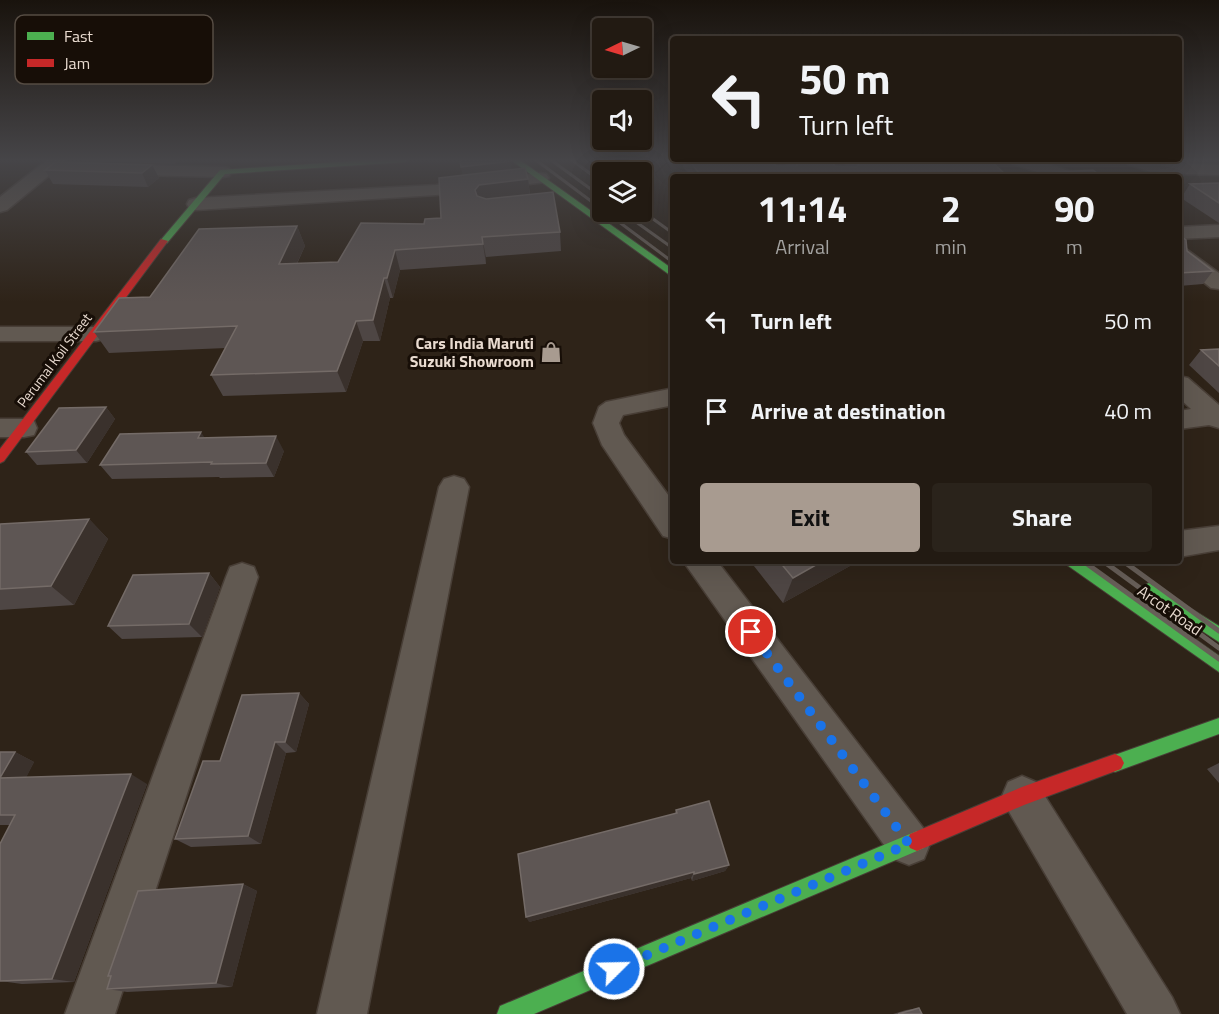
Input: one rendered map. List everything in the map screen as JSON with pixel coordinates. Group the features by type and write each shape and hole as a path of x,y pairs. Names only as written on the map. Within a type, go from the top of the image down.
{"street":[{"name":"Perumal Koil Street","path":"0,458 12,428 96,334 148,260 193,207"},
{"path":"579,207 670,272"},
{"path":"1182,233 1219,231"},
{"path":"1182,255 1219,283"},
{"path":"0,334 96,334"},
{"path":"1182,387 1217,416"},
{"path":"670,397 615,408 608,413 606,423 612,438 670,521"},
{"path":"1182,420 1217,416"},
{"path":"342,1014 454,487"},
{"path":"1182,544 1219,538"},
{"path":"701,564 909,844"},
{"name":"Arcot Road","path":"1076,564 1219,665"},
{"path":"90,1014 242,577"},
{"name":"Arcot Road","path":"1136,580 1219,635"},
{"path":"508,1014 1022,796 1219,726"},
{"path":"1022,796 1155,1014"}],"building":[{"path":"440,207 556,207 560,232 482,237 483,244 395,250 387,278 384,278 373,320 356,321 337,371 211,375 237,326 94,332 119,298 150,297 199,229 297,226 279,264 338,262 361,223 424,224 425,219 441,218"},
{"path":"1182,237 1186,240 1187,251 1213,271 1182,273"},
{"path":"1219,349 1219,366 1201,350"},
{"path":"106,407 76,450 26,452 59,408"},
{"path":"201,432 198,438 276,436 266,463 100,465 120,434"},
{"path":"89,519 51,586 0,589 0,524"},
{"path":"781,564 818,564 793,578"},
{"path":"209,573 189,624 108,626 133,575"},
{"path":"299,693 285,742 275,742 248,836 175,839 203,761 220,761 242,695"},
{"path":"0,752 15,752 0,778"},
{"path":"131,774 52,979 0,981 0,844 15,815 0,815 0,778"},
{"path":"709,801 729,865 694,874 694,872 526,917 518,854 677,813 676,810"},
{"path":"243,884 216,983 107,989 111,976 108,976 138,891"},
{"path":"919,1008 922,1014 898,1014"}],"railway":[{"path":"599,207 670,260"},
{"path":"652,218 670,231"},
{"path":"636,222 670,246"},
{"path":"1087,564 1219,659"},
{"path":"1107,564 1192,626"},
{"path":"1127,564 1219,631"},
{"path":"1185,623 1219,648"}],"traffic: fast":[{"path":"164,241 193,207"},
{"path":"580,207 670,272"},
{"path":"1076,564 1219,665"},
{"path":"1149,589 1219,635"},
{"path":"1115,763 1219,726"},
{"path":"508,1014 917,841"}],"traffic: jam":[{"path":"0,458 164,241"},
{"path":"917,841 1022,796 1115,763"}],"place":[{"name":"Cars India Maruti Suzuki Showroom","path":"551,352"}],"route":[{"path":"614,969 909,844 751,632"}]}
